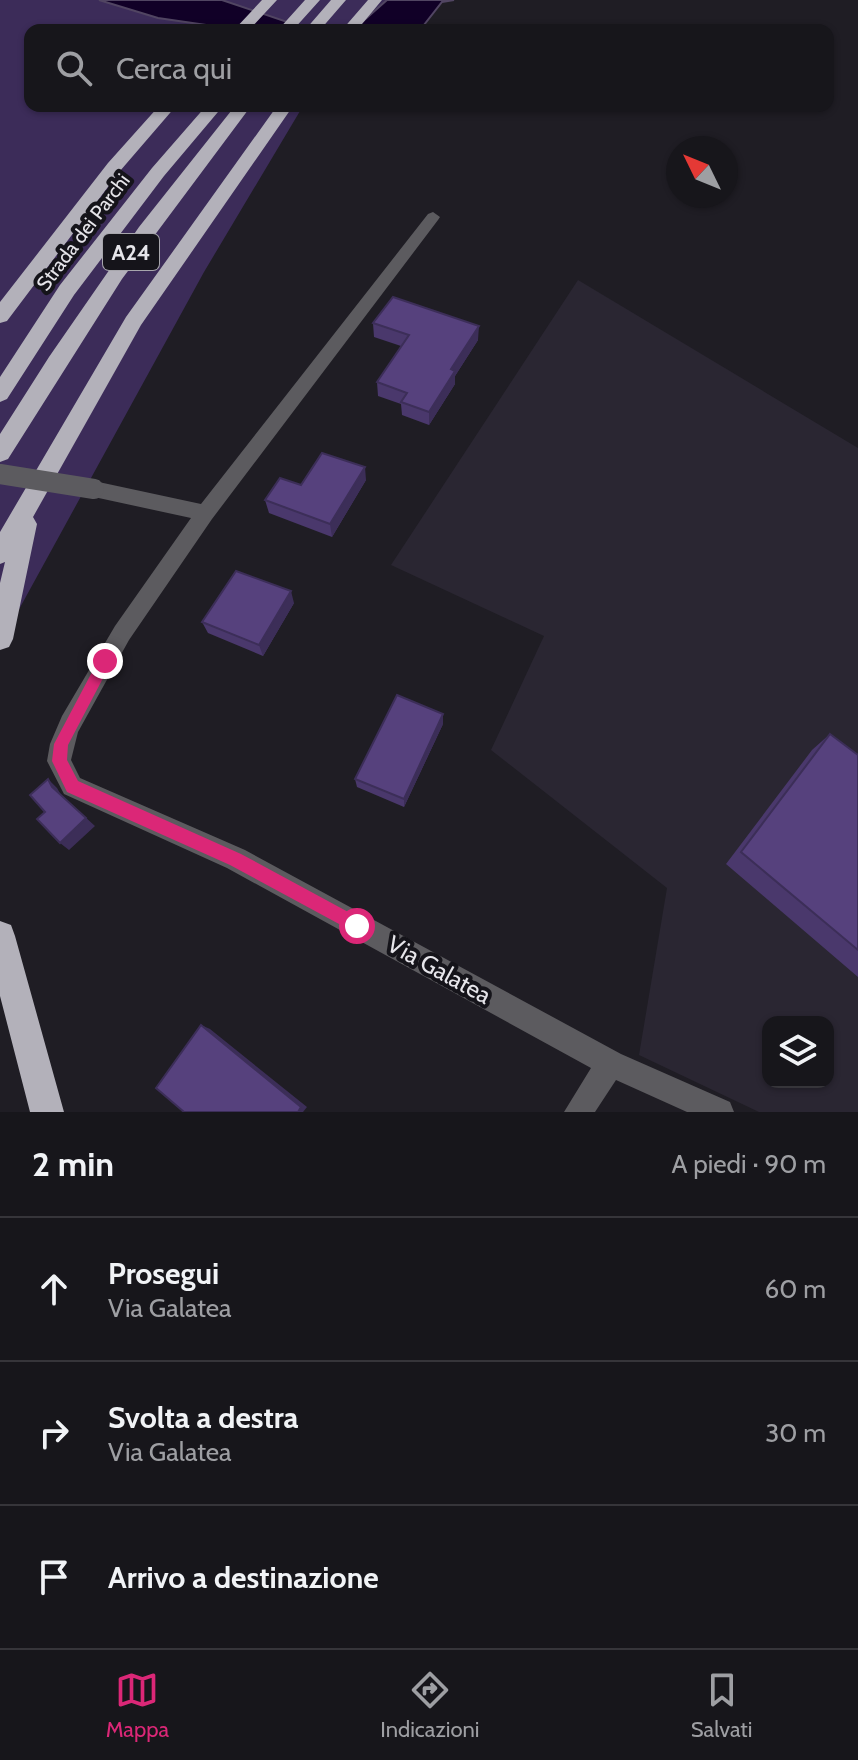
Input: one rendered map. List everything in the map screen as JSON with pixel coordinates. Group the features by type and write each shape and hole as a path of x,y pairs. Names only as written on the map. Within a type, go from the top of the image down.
{"highway":[{"path":"247,24 270,0"},
{"path":"291,24 313,0"},
{"path":"317,24 339,0"},
{"path":"354,24 375,0"},
{"path":"0,316 114,167 163,112"},
{"name":"Strada dei Parchi","path":"0,394 67,290 158,172 210,112"},
{"name":"A24","path":"0,453 90,310 188,173 238,112"},
{"path":"0,554 133,322 281,112"},
{"path":"0,639 31,500"},
{"path":"0,936 47,1112"}],"street":[{"name":"Via Galatea","path":"433,217 205,513 122,633 70,724 59,752 59,761 67,780 81,792 236,859 611,1064 720,1112"},
{"path":"0,474 94,489 205,513"},
{"path":"578,1112 611,1064"}],"shaded area":[{"path":"0,0 391,0 366,24 24,24 24,112 299,112 204,272 0,644"},
{"path":"99,0 222,0 293,24 199,24 158,18"},
{"path":"387,0 454,0 442,2 425,24 360,24"},
{"path":"578,280 858,448 858,1112 759,1112 639,1055 667,888 491,750 544,636 391,565"}],"building":[{"path":"393,297 479,326 451,369 455,371 429,412 401,402 407,393 377,382 409,335 373,323"},
{"path":"322,453 365,467 330,524 265,500 280,478 301,485"},
{"path":"236,571 291,591 259,645 202,622"},
{"path":"397,695 443,714 404,799 355,779"},
{"path":"830,734 858,755 858,950 741,852"},
{"path":"48,779 52,787 86,818 60,843 37,819 45,812 30,795"},
{"path":"201,1025 301,1107 298,1112 184,1112 156,1088"}],"route":[{"path":"105,661 61,744 59,761 72,786 236,859 357,926"}]}
